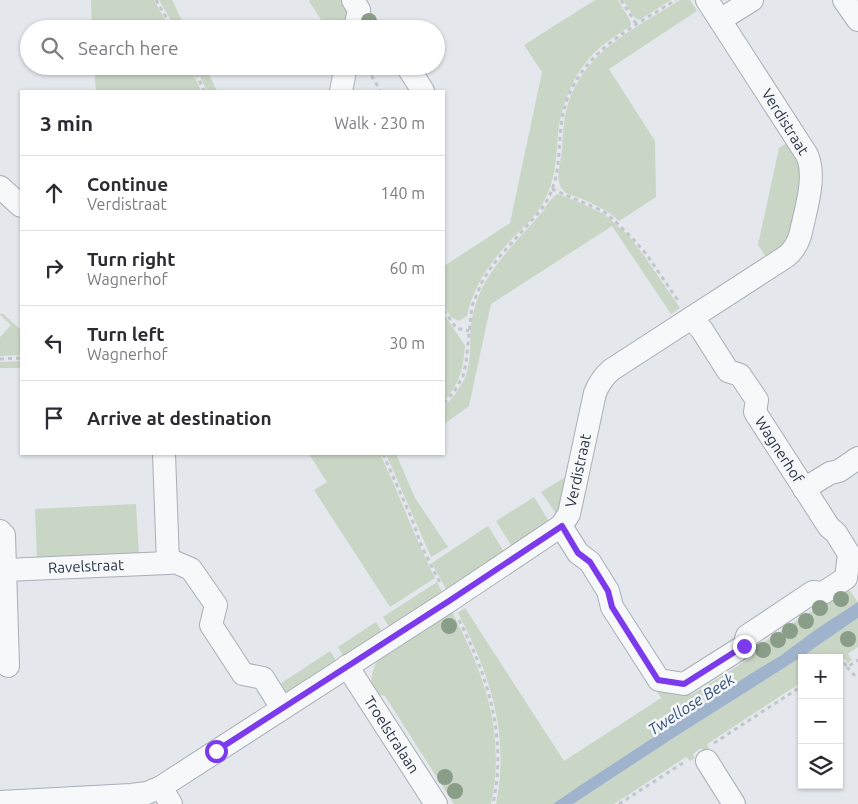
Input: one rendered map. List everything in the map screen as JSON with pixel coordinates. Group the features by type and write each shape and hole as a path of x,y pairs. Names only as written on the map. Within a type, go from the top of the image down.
{"street":[{"path":"355,0 360,10 357,20"},
{"name":"Verdistraat","path":"0,802 147,793 166,795 282,708 562,526 569,514 598,384 604,376 610,370 787,256 798,244 812,180 811,163 808,155 707,0"},
{"path":"720,20 752,0"},
{"path":"844,0 858,20"},
{"path":"341,90 344,75"},
{"path":"412,75 421,90"},
{"path":"0,187 20,205"},
{"name":"Wagnerhof","path":"562,526 578,553 590,562 608,591 612,607 658,680 684,684 744,646 747,636 813,592 823,593 846,578 849,554 836,533 829,527 755,412 757,400 740,375 728,371 702,330 691,318"},
{"path":"164,455 168,562"},
{"name":"Wagnerhof","path":"804,489 830,473 839,471 858,458"},
{"path":"0,531 4,535 8,666"},
{"name":"Ravelstraat","path":"5,570 168,562 176,562 192,569 216,605 211,625 243,674 263,678 282,708"},
{"name":"Troelstralaan","path":"347,666 436,804"},
{"path":"706,761 734,804"}],"path":[{"path":"156,0 168,20"},
{"path":"621,0 637,25"},
{"path":"445,402 454,392 463,376 472,306 482,282 499,257 541,210 549,197 557,171 563,113 577,79 602,48 676,0"},
{"path":"197,75 204,90"},
{"path":"371,75 379,90"},
{"path":"552,189 603,211 629,234 691,318"},
{"path":"445,312 456,328 469,331"},
{"path":"0,359 20,358"},
{"path":"383,455 412,519 421,545 467,635 487,684 498,743 496,788 493,804"},
{"path":"847,667 858,660"},
{"path":"843,661 852,674 858,678"}],"green space":[{"path":"91,0 154,0 165,20 92,20"},
{"path":"159,0 172,0 182,20 171,20"},
{"path":"344,0 352,11 350,20 321,20 309,1"},
{"path":"595,0 618,0 630,20 631,26 593,54 578,74 563,109 558,134 555,168 548,193 541,207 529,222 489,266 473,295 467,316 459,321 451,317 445,308 445,265 510,223 542,72 524,45"},
{"path":"623,0 671,0 639,20 634,17"},
{"path":"680,0 690,0 697,11 609,69 655,141 656,197 619,221 600,208 566,193 560,186 559,171 566,112 573,91 583,74 596,59 627,33"},
{"path":"95,75 194,75 201,90 96,90"},
{"path":"199,75 209,75 217,90 207,90"},
{"path":"789,142 803,167 790,239 767,259 758,245 779,148"},
{"path":"558,194 604,214 628,235 680,308 671,314 612,226 491,304 469,406 445,423 445,404 464,380 468,367 471,329 477,299 492,271 553,197"},
{"path":"2,313 20,329 20,355 0,356 0,337 11,325 0,315"},
{"path":"445,316 465,346 460,375 454,388 445,400"},
{"path":"20,361 20,368 0,368 0,362"},
{"path":"310,455 380,455 435,578 390,607 314,490 327,482"},
{"path":"386,455 398,455 415,498 448,547 431,557"},
{"path":"569,475 557,515 541,492"},
{"path":"534,497 550,523 514,547 496,521"},
{"path":"136,504 139,556 37,561 35,509"},
{"path":"488,526 503,550 503,554 447,591 432,563"},
{"path":"437,582 443,594 390,628 383,617"},
{"path":"848,588 858,602 780,656 553,804 496,804 500,778 499,729 488,682 458,613 465,608 564,761 661,698 654,686 691,695 752,657 753,649"},
{"path":"451,610 463,633 482,680 494,728 496,752 495,778 491,804 454,804 385,696 376,694 372,685 373,672 378,659"},
{"path":"858,618 858,647 848,654 852,660 848,663 843,657 843,654 806,654"},
{"path":"376,622 382,632 344,657 338,647"},
{"path":"330,651 337,662 284,696 277,686"},
{"path":"798,659 798,685 707,744 709,749 704,752 701,748 693,754 695,758 690,761 686,757 614,804 573,804"}],"water":[{"path":"858,602 858,618 806,654 798,654 798,659 573,804 553,804 780,656"}],"route":[{"path":"216,751 562,526 578,553 590,562 608,591 612,607 658,680 684,684 744,646"}],"water label":[{"name":"Twellose Beek","path":"691,704"}]}
